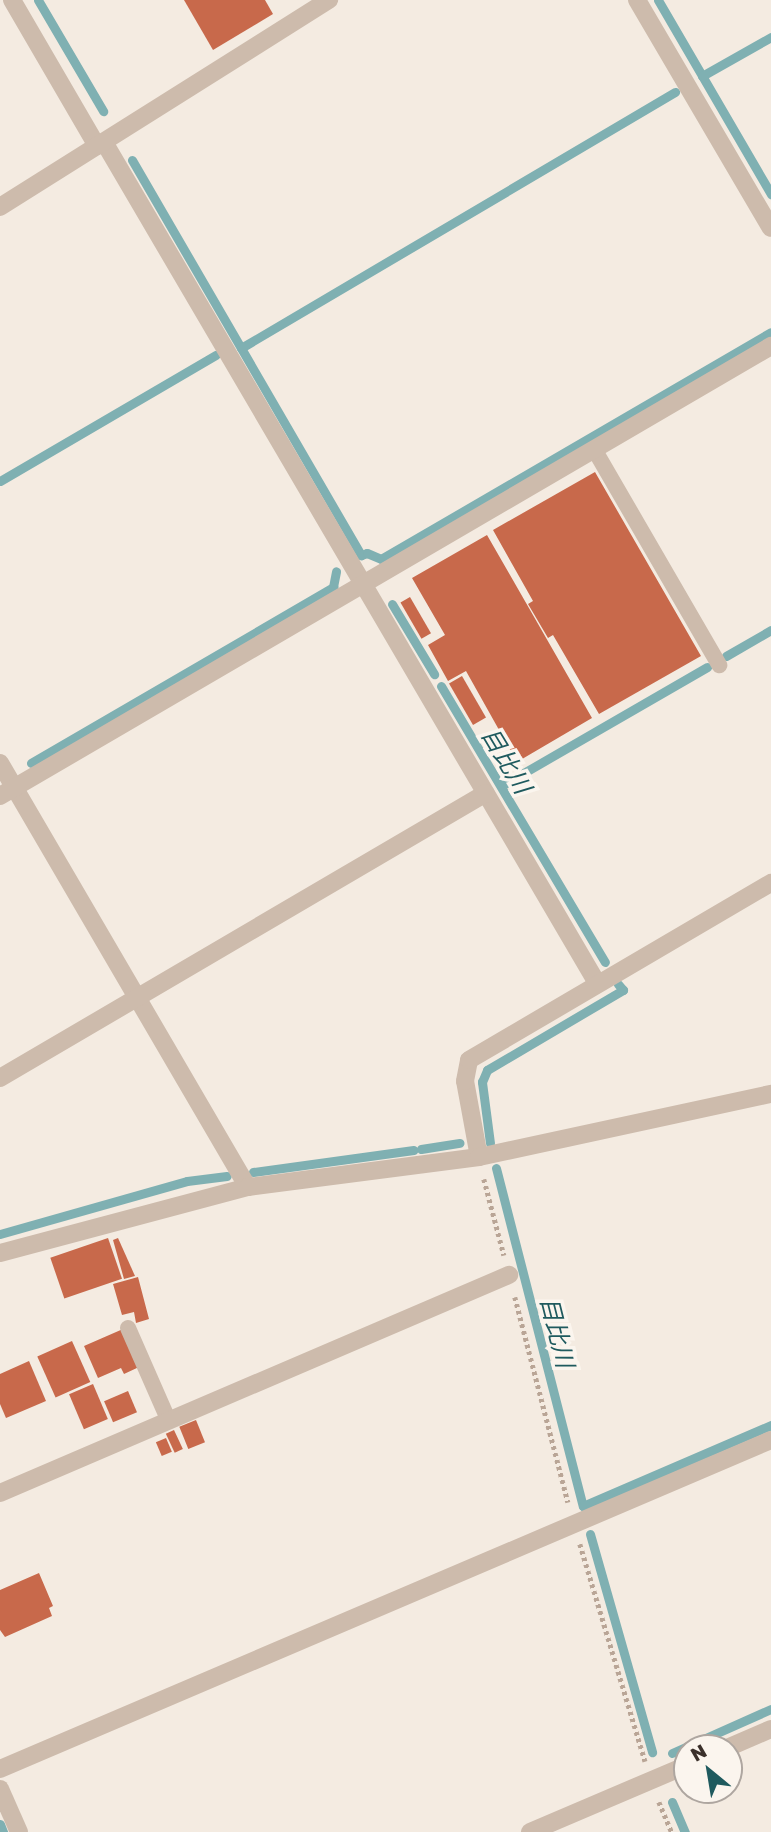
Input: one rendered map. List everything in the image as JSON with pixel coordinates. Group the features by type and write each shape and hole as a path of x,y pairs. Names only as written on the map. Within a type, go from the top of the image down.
{"street":[{"path":"12,0 101,144 363,584 597,983"},
{"path":"0,207 329,0"},
{"path":"637,0 771,228"},
{"path":"7,792 771,346"},
{"path":"0,763 7,792 137,998 248,1187"},
{"path":"0,1078 486,793"},
{"path":"479,1157 465,1081 470,1060 771,883"},
{"path":"0,1253 248,1187 479,1157 771,1094"},
{"path":"0,1493 509,1275"},
{"path":"0,1769 771,1440"},
{"path":"743,1741 771,1729"},
{"path":"530,1832 673,1771"},
{"path":"0,1789 19,1832"}],"lane":[{"path":"594,449 719,665"},
{"path":"128,1328 168,1419"}],"path":[{"path":"479,1157 573,1523 651,1781 672,1832"}],"building":[{"path":"184,0 265,0 273,14 213,50"},
{"path":"595,472 701,656 599,714 553,635 548,638 528,604 533,601 493,530"},
{"path":"487,535 592,718 517,762 466,671 448,681 428,645 445,635 412,578"},
{"path":"410,597 431,633 421,639 400,602"},
{"path":"462,676 486,718 473,725 449,684"},
{"path":"108,1238 122,1279 64,1299 50,1258"},
{"path":"118,1238 135,1276 124,1279 113,1240"},
{"path":"138,1277 149,1319 136,1323 134,1312 122,1315 113,1284"},
{"path":"123,1329 139,1367 124,1374 121,1368 98,1378 84,1346"},
{"path":"72,1341 90,1382 56,1398 37,1356"},
{"path":"29,1361 46,1401 6,1418 0,1404 0,1374"},
{"path":"93,1384 108,1419 84,1429 69,1394"},
{"path":"128,1391 137,1412 113,1422 104,1401"},
{"path":"196,1420 205,1442 188,1449 179,1427"},
{"path":"174,1430 183,1449 175,1453 166,1434"},
{"path":"166,1438 172,1452 162,1456 156,1442"},
{"path":"39,1573 53,1606 49,1608 52,1616 5,1637 0,1630 0,1590"}],"waterway":[{"path":"38,0 103,111"},
{"path":"658,0 771,194"},
{"path":"702,76 771,37"},
{"path":"241,348 675,92"},
{"path":"132,160 361,555 367,553 381,559 771,332"},
{"path":"0,481 216,355"},
{"path":"31,763 333,587 336,571"},
{"name":"目比川","path":"392,604 434,674"},
{"path":"726,656 771,630"},
{"path":"501,786 707,667"},
{"name":"目比川","path":"441,686 605,962"},
{"name":"目比川","path":"490,1143 482,1082 487,1070 623,990 618,984"},
{"path":"421,1149 460,1143"},
{"path":"253,1172 414,1150"},
{"name":"目比川","path":"496,1168 583,1506 771,1425"},
{"path":"0,1234 187,1181 227,1176"},
{"name":"目比川","path":"590,1534 652,1752"},
{"path":"672,1753 771,1709"},
{"name":"目比川","path":"672,1802 685,1832"},
{"path":"0,1824 3,1832"}]}
